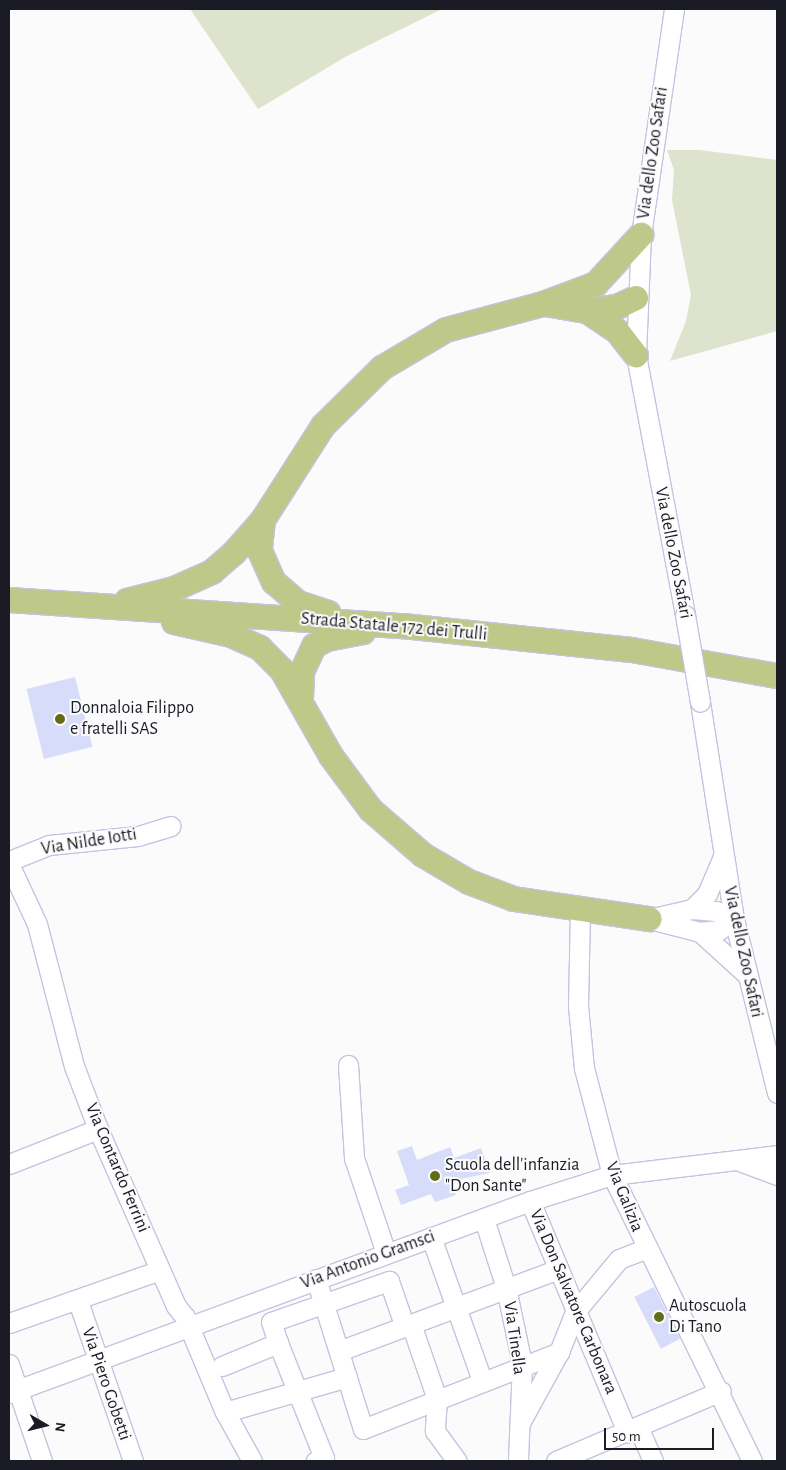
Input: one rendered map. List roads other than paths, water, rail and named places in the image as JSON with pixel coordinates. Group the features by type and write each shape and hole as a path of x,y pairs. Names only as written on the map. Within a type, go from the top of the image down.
{"main road":[{"path":"106,606 174,589 212,572 263,520 322,426 382,368 446,330 543,304 596,284 642,235"},
{"path":"596,284 618,287 636,298"},
{"path":"543,304 588,311 616,307 636,298"},
{"path":"588,311 617,331 636,355"},
{"path":"263,520 260,551 274,582 298,603 358,623"},
{"name":"Strada Statale 172 dei Trulli","path":"9,600 402,626 632,650 777,676"},
{"path":"106,606 231,636 260,648 282,670 301,699 331,756 371,810 423,855 469,882 514,899 650,919"},
{"path":"301,699 302,672 314,646 327,639 402,626"}],"street":[{"name":"Via dello Zoo Safari","path":"674,9 642,235 636,298 636,355 685,615 734,919 746,974 777,1093"},
{"name":"Via Nilde Iotti","path":"9,862 49,845 138,836 170,826"},
{"path":"692,910 707,894 724,853"},
{"name":"Via Contardo Ferrini","path":"9,862 37,924 74,1066 98,1129 160,1270 188,1325 225,1412 252,1461"},
{"name":"Via Galizia","path":"580,910 578,1006 584,1068 612,1175 645,1249 721,1391 752,1461"},
{"path":"692,910 716,911 734,919 719,930 700,932 650,919 692,910"},
{"path":"700,932 746,974"},
{"path":"348,1065 354,1158 386,1253"},
{"path":"9,1164 98,1129"},
{"name":"Via Antonio Gramsci","path":"13,1391 316,1278 530,1201 612,1175 736,1160 772,1164 777,1139"},
{"name":"Via Don Salvatore Carbonara","path":"530,1201 576,1312 633,1429 653,1461"},
{"name":"Via Tinella","path":"484,1219 506,1288 522,1364 518,1461"},
{"path":"431,1237 482,1380"},
{"path":"519,1425 559,1352 576,1312 619,1259 645,1249"},
{"path":"339,1351 406,1320 456,1307 558,1269"},
{"path":"9,1323 160,1270"},
{"path":"316,1278 363,1429 522,1364 559,1352"},
{"name":"Via Antonio Gramsci","path":"278,1343 271,1322 389,1281 406,1320"},
{"name":"Via Piero Gobetti","path":"80,1307 132,1461"},
{"path":"406,1320 436,1399 436,1431 457,1461"},
{"path":"222,1366 278,1343 322,1460"},
{"path":"9,1364 13,1391 42,1461"},
{"path":"225,1412 347,1377"},
{"path":"556,1461 721,1391"}],"place":[{"name":"Donnaloia Filippo e fratelli SAS","path":"60,719"},
{"name":"Scuola dell'infanzia \"Don Sante\"","path":"435,1176"},
{"name":"Autoscuola Di Tano","path":"659,1317"}]}
